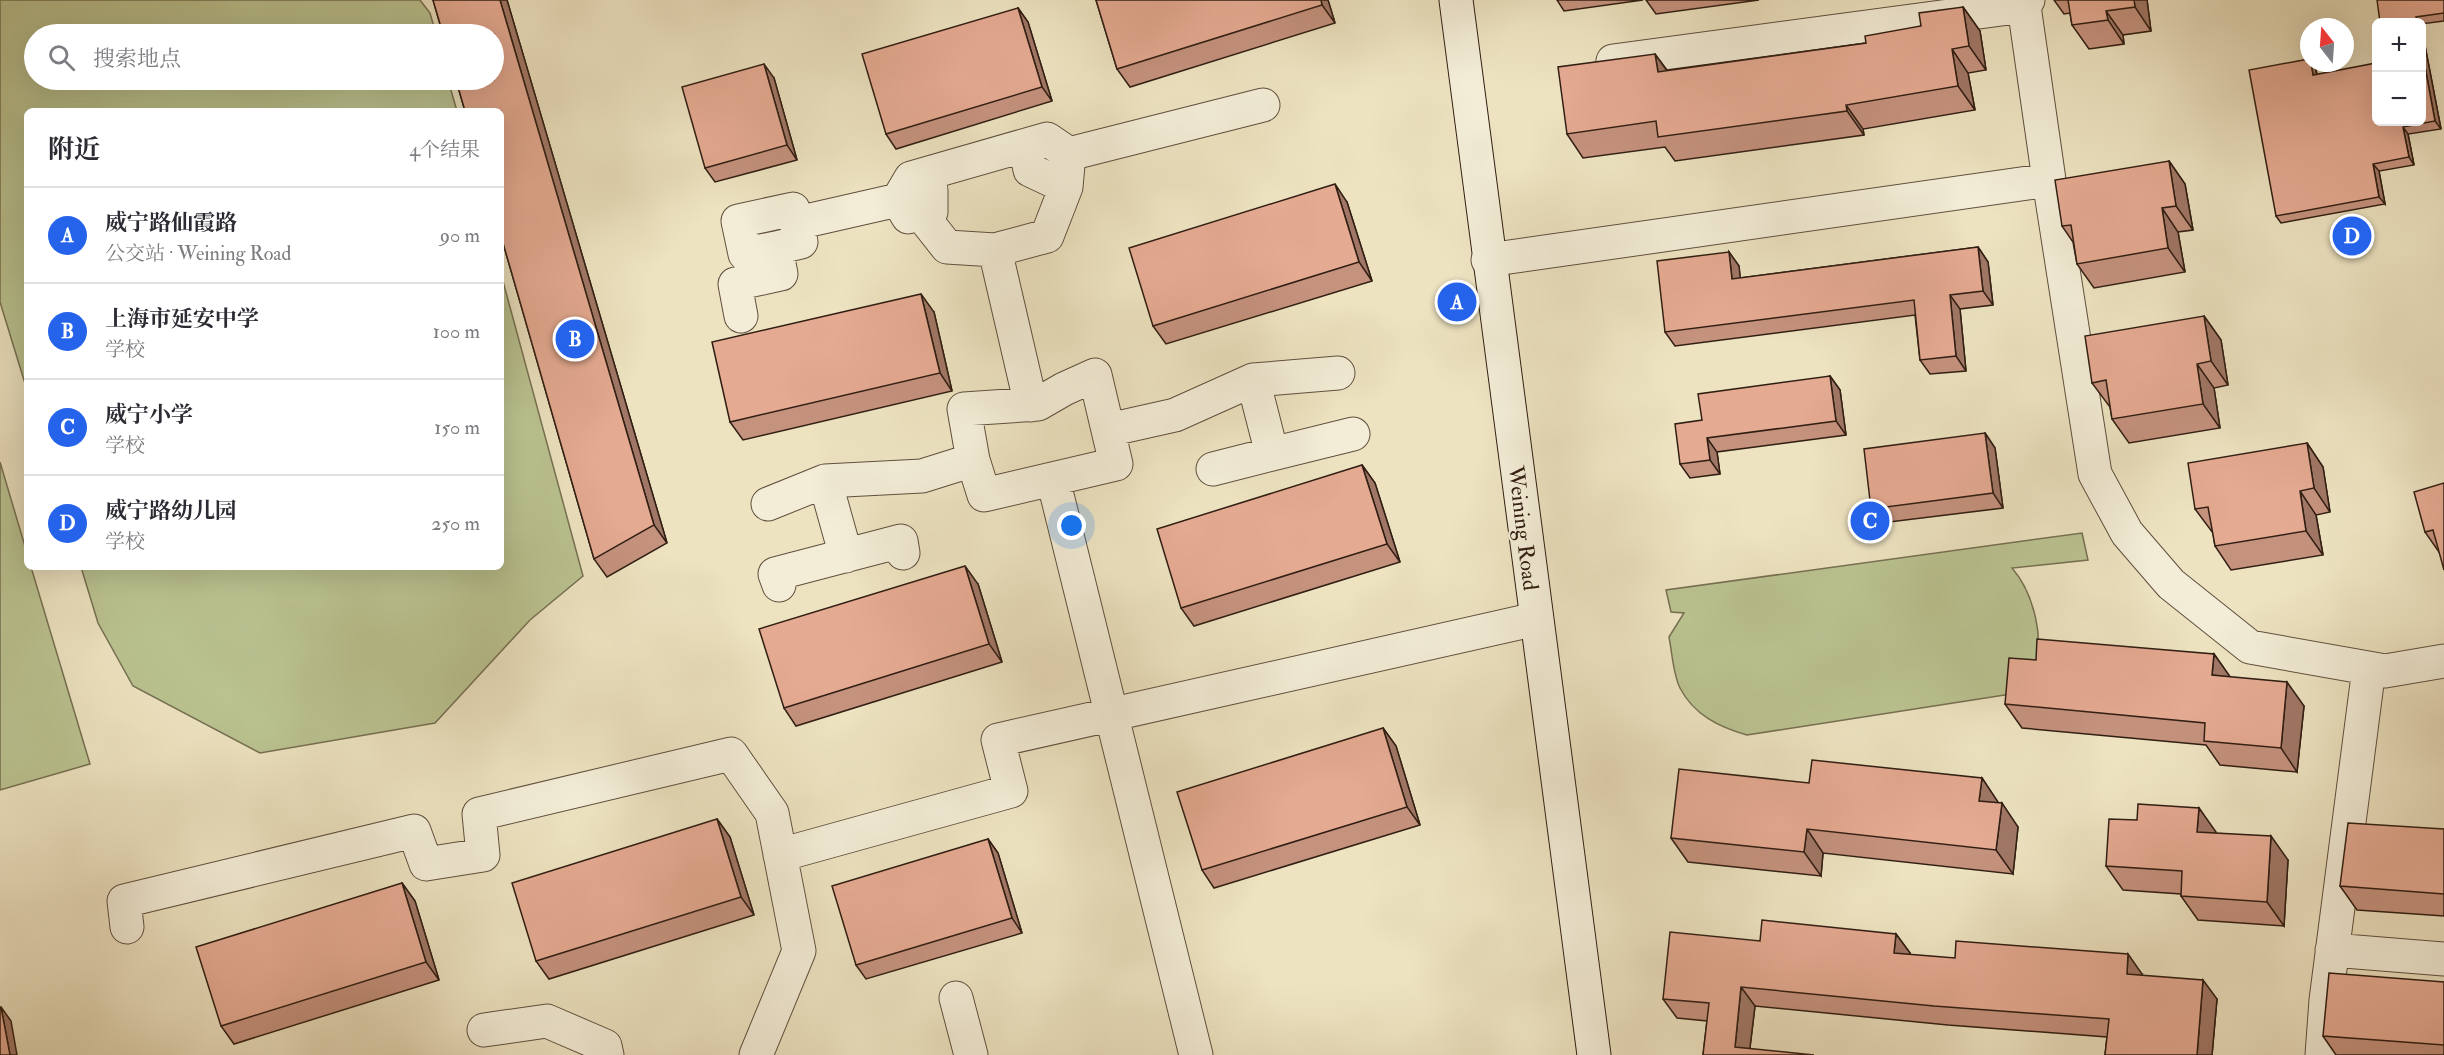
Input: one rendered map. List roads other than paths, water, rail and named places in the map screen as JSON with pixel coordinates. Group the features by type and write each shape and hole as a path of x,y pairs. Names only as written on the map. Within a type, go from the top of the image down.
{"street":[{"name":"Weining Road","path":"1456,0 1488,260 1594,1055"},
{"path":"1581,65 2026,3 2049,180 2095,474 2127,533 2171,584 2250,647 2385,671 2444,661"},
{"path":"796,223 910,198 1025,146 1047,140 1069,154 1263,105"},
{"path":"1025,146 1030,170 1066,187"},
{"path":"910,198 947,246 995,250 1047,236 1066,187 1069,154"},
{"path":"1488,260 2049,180"},
{"path":"794,209 801,242 776,248 745,254 738,221 794,209"},
{"path":"741,316 735,284 781,274 776,248"},
{"path":"995,250 1031,405"},
{"path":"1108,430 1175,415 1253,380 1338,373"},
{"path":"1095,375 1116,465 984,495 973,460 964,409 1031,405 1038,404 1064,388 1095,375"},
{"path":"1253,380 1272,454"},
{"path":"1213,469 1353,434"},
{"path":"768,504 825,481 922,476 973,460"},
{"path":"1053,479 1196,1055"},
{"path":"825,481 846,555"},
{"path":"778,585 775,574 846,555 901,541 903,553"},
{"path":"780,855 1011,791 998,740 1536,619"},
{"path":"2322,1055 2332,950 2370,668"},
{"path":"127,927 124,901 414,831 426,864 483,855 479,814 730,754 772,813 799,951 756,1055"},
{"path":"2332,950 2444,959"},
{"path":"956,998 971,1055"},
{"path":"484,1030 547,1021 605,1046 607,1055"}],"place":[{"name":"威宁路幼儿园","path":"2352,236"},
{"name":"威宁路仙霞路","path":"1457,302"},
{"name":"上海市延安中学","path":"575,339"},
{"name":"威宁小学","path":"1870,521"}]}
